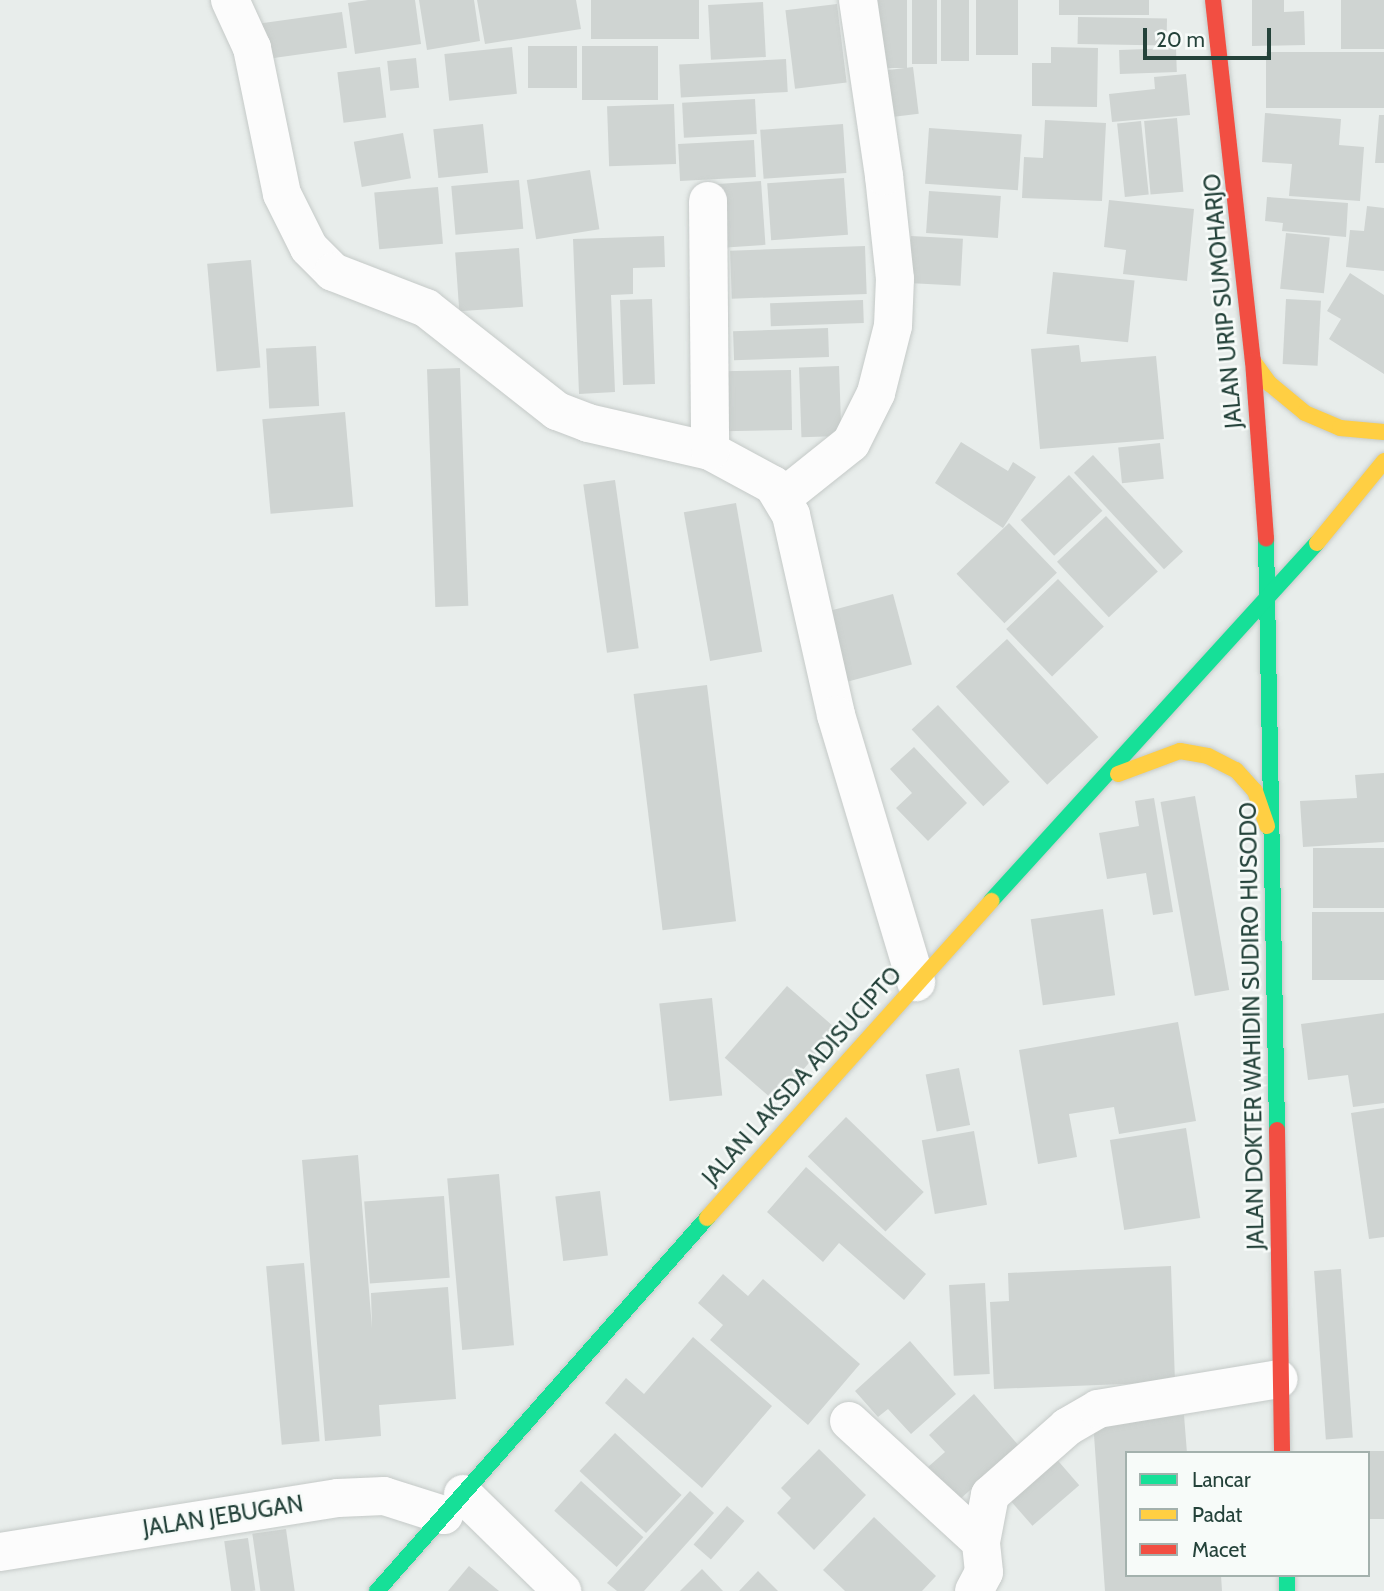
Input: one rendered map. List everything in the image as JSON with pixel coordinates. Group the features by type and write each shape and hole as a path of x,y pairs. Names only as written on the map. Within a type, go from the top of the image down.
{"main road":[{"name":"JALAN URIP SUMOHARJO","path":"1213,0 1253,361 1270,599"},
{"path":"1253,361 1270,384 1305,413 1340,428 1384,432"},
{"name":"JALAN LAKSDA ADISUCIPTO","path":"377,1591 916,982 1107,779 1270,599 1384,461"},
{"name":"JALAN DOKTER WAHIDIN SUDIRO HUSODO","path":"1270,599 1282,1451"},
{"path":"1107,779 1162,755 1180,751 1208,756 1236,770 1255,791 1272,841"}],"street":[{"path":"230,0 252,48 282,194 309,248 333,272 385,296 426,308 557,411 588,424 710,451 773,485 791,515 871,841 916,982"},
{"path":"782,498 851,443 876,393 893,326 895,279 884,176 858,0"},
{"path":"708,201 710,451"},
{"path":"974,1591 984,1572 981,1542 990,1496 1066,1427 1098,1409 1279,1379"},
{"path":"849,1421 981,1542"},
{"name":"JALAN JEBUGAN","path":"0,1552 338,1498 391,1497 454,1505"},
{"path":"454,1505 562,1591"}],"building":[{"path":"368,0 415,0 421,44 355,54 348,3"},
{"path":"419,0 474,0 480,41 427,50"},
{"path":"477,0 576,0 581,29 485,44"},
{"path":"591,0 699,0 699,39 591,39"},
{"path":"868,0 907,0 907,68 868,68"},
{"path":"912,0 937,0 937,64 912,64"},
{"path":"941,0 969,0 969,61 941,61"},
{"path":"976,0 1018,0 1018,55 976,55"},
{"path":"1059,0 1149,0 1149,15 1059,15"},
{"path":"1252,0 1284,0 1284,12 1304,11 1305,45 1252,46"},
{"path":"1341,0 1384,0 1384,49 1341,49"},
{"path":"763,2 766,57 711,60 708,5"},
{"path":"837,4 847,82 795,89 785,10"},
{"path":"342,12 347,48 265,59 260,24"},
{"path":"1078,17 1167,19 1167,46 1078,44"},
{"path":"528,46 577,46 577,88 528,88"},
{"path":"582,46 658,46 658,100 582,100"},
{"path":"512,47 517,94 449,101 444,54"},
{"path":"1051,47 1098,48 1097,107 1032,106 1032,63 1051,63"},
{"path":"1176,48 1177,72 1120,74 1119,50"},
{"path":"1266,52 1384,52 1384,108 1266,108"},
{"path":"416,58 419,88 390,91 387,61"},
{"path":"786,59 788,92 681,98 679,65"},
{"path":"380,67 386,118 344,123 337,72"},
{"path":"913,67 919,114 886,118 880,71"},
{"path":"1186,74 1190,115 1112,122 1109,94 1155,89 1154,77"},
{"path":"755,99 757,134 684,138 682,103"},
{"path":"674,104 676,164 609,166 607,106"},
{"path":"1265,113 1341,119 1339,145 1364,147 1360,201 1289,196 1292,164 1262,162"},
{"path":"1379,115 1384,115 1384,163 1375,163"},
{"path":"1177,118 1183,192 1151,195 1144,121"},
{"path":"1045,120 1106,123 1102,201 1022,198 1024,157 1043,158"},
{"path":"1141,121 1149,195 1125,197 1117,124"},
{"path":"483,124 488,173 438,178 433,129"},
{"path":"843,124 846,173 764,179 760,130"},
{"path":"929,128 1022,134 1018,190 925,184"},
{"path":"403,133 411,178 362,187 354,142"},
{"path":"754,140 756,177 680,181 678,144"},
{"path":"590,170 599,229 536,239 527,180"},
{"path":"844,178 848,235 771,240 767,183"},
{"path":"519,180 523,229 456,235 451,186"},
{"path":"761,181 765,245 723,248 718,184"},
{"path":"438,187 443,244 379,249 374,193"},
{"path":"929,191 1001,196 998,238 926,233"},
{"path":"1267,197 1348,203 1346,237 1282,231 1283,223 1265,221"},
{"path":"1109,200 1194,209 1187,281 1123,274 1126,250 1104,247"},
{"path":"1367,206 1384,208 1384,271 1346,267 1350,230 1364,231"},
{"path":"1286,233 1330,238 1324,293 1280,289"},
{"path":"664,236 665,267 633,268 633,294 611,295 615,392 579,394 573,239"},
{"path":"911,236 963,239 960,286 909,283"},
{"path":"865,246 867,294 732,299 730,251"},
{"path":"519,248 523,307 459,311 455,252"},
{"path":"251,260 260,368 217,371 207,264"},
{"path":"1053,272 1135,281 1128,342 1047,334"},
{"path":"1350,273 1384,295 1384,374 1329,339 1341,319 1327,311"},
{"path":"652,299 655,384 623,385 620,300"},
{"path":"1286,299 1321,301 1318,366 1283,364"},
{"path":"863,300 864,323 771,326 770,303"},
{"path":"828,328 829,357 734,360 733,331"},
{"path":"1079,345 1081,362 1156,356 1164,439 1040,449 1031,349"},
{"path":"316,346 319,406 269,409 266,349"},
{"path":"839,366 841,436 801,437 799,367"},
{"path":"460,368 468,606 435,607 427,369"},
{"path":"791,370 792,430 723,431 722,371"},
{"path":"345,412 353,507 271,514 262,419"},
{"path":"961,442 1008,471 1013,462 1036,477 1003,528 935,483"},
{"path":"1160,443 1164,479 1122,483 1118,447"},
{"path":"1093,455 1183,552 1164,569 1074,473"},
{"path":"1069,475 1102,511 1054,556 1021,520"},
{"path":"615,480 639,648 607,653 583,484"},
{"path":"736,503 762,652 710,661 684,512"},
{"path":"1106,516 1158,572 1109,617 1057,562"},
{"path":"1009,523 1057,573 1004,623 956,574"},
{"path":"1058,579 1104,626 1052,676 1006,629"},
{"path":"893,594 912,665 846,682 827,612"},
{"path":"1007,639 1098,737 1047,785 956,687"},
{"path":"707,685 736,921 663,930 634,694"},
{"path":"938,705 1010,782 983,806 912,730"},
{"path":"914,747 967,803 928,841 896,808 912,793 890,769"},
{"path":"1384,773 1384,842 1303,847 1300,801 1357,798 1355,775"},
{"path":"1195,796 1229,990 1195,996 1161,802"},
{"path":"1154,798 1173,912 1153,915 1146,873 1107,879 1099,833 1139,826 1135,801"},
{"path":"1313,848 1384,848 1384,908 1313,908"},
{"path":"1103,909 1115,995 1043,1005 1031,919"},
{"path":"1312,912 1384,912 1384,980 1312,980"},
{"path":"787,986 838,1030 775,1102 725,1058"},
{"path":"712,998 722,1095 670,1101 659,1004"},
{"path":"1384,1013 1384,1103 1353,1107 1348,1075 1308,1080 1301,1024"},
{"path":"1178,1022 1196,1121 1119,1134 1114,1107 1069,1114 1077,1157 1038,1164 1019,1050"},
{"path":"959,1068 970,1125 937,1131 926,1074"},
{"path":"1384,1108 1384,1237 1369,1239 1351,1113"},
{"path":"846,1117 924,1192 885,1232 808,1157"},
{"path":"1186,1128 1200,1218 1124,1230 1110,1140"},
{"path":"974,1131 987,1205 935,1214 922,1140"},
{"path":"358,1155 372,1328 371,1293 448,1287 456,1399 379,1405 381,1436 325,1441 302,1160"},
{"path":"806,1167 926,1274 904,1300 839,1243 823,1262 767,1212"},
{"path":"499,1174 514,1345 462,1350 447,1179"},
{"path":"600,1191 608,1256 563,1261 555,1196"},
{"path":"444,1196 450,1278 370,1283 364,1202"},
{"path":"304,1263 320,1441 282,1445 266,1266"},
{"path":"1171,1266 1175,1382 994,1389 990,1302 1009,1301 1008,1273"},
{"path":"1341,1269 1353,1438 1326,1439 1314,1271"},
{"path":"723,1274 748,1296 763,1279 860,1364 808,1425 710,1340 723,1325 698,1303"},
{"path":"985,1283 990,1374 954,1376 949,1285"},
{"path":"693,1337 772,1406 702,1488 605,1403 626,1378 644,1394"},
{"path":"910,1341 956,1394 911,1434 888,1409 878,1417 855,1391"},
{"path":"974,1394 1019,1446 958,1501 928,1467 945,1452 929,1435"},
{"path":"1184,1415 1187,1451 1125,1451 1125,1577 1221,1577 1222,1591 1105,1591 1093,1421"},
{"path":"615,1433 682,1495 646,1533 580,1471"},
{"path":"819,1449 866,1495 814,1550 777,1513 791,1498 781,1488"},
{"path":"1370,1451 1384,1451 1384,1519 1370,1519"},
{"path":"1053,1455 1079,1485 1032,1526 1006,1496"},
{"path":"581,1481 643,1537 617,1567 554,1511"},
{"path":"690,1491 714,1513 644,1591 617,1591 607,1583"},
{"path":"727,1506 744,1521 711,1560 694,1544"},
{"path":"874,1517 936,1576 922,1591 845,1591 823,1570"},
{"path":"286,1529 295,1591 260,1591 252,1534"},
{"path":"248,1538 255,1590 231,1591 224,1541"},
{"path":"469,1566 499,1591 448,1591"},
{"path":"702,1569 723,1591 680,1591"},
{"path":"758,1571 778,1591 739,1591"}],"traffic: fast":[{"path":"1266,539 1277,1130"},
{"path":"991,901 1317,543"},
{"path":"377,1591 707,1218"},
{"path":"1287,1577 1287,1591"}],"traffic: slow":[{"path":"1253,361 1270,384 1305,413 1340,428 1384,432"},
{"path":"1317,543 1384,461"},
{"path":"1118,774 1180,751 1208,756 1236,770 1255,791 1267,826"},
{"path":"707,1218 991,901"}],"traffic: jam":[{"path":"1213,0 1253,361 1266,539"},
{"path":"1277,1130 1282,1451"}]}
